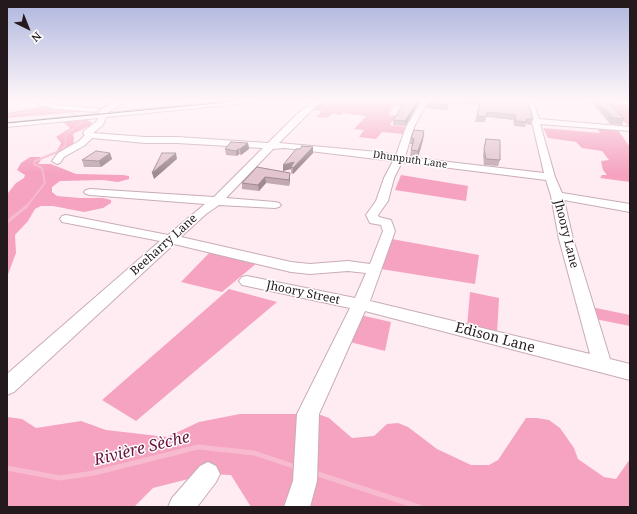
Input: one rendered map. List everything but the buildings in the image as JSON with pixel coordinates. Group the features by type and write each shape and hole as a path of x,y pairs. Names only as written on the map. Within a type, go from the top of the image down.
{"street":[{"path":"57,161 61,155 82,143 90,135 87,133 97,125"},
{"name":"Beeharry Lane","path":"7,386 170,239 202,211 217,201 293,125"},
{"path":"297,507 305,481 308,414 375,268 389,231 387,223 374,220 372,215 382,201 389,178 400,159 411,125"},
{"name":"Jhoory Lane","path":"537,125 550,177 557,196 566,239 603,366"},
{"path":"583,125 630,129"},
{"name":"Dhunputh Lane","path":"90,135 145,140 177,140 271,146 285,145 378,155 550,177"},
{"path":"90,192 275,205"},
{"path":"557,196 630,208"},
{"path":"66,219 170,239 291,267 310,269 348,266 375,268"},
{"name":"Jhoory Street","path":"247,281 359,304"},
{"name":"Edison Lane","path":"359,304 630,372"},
{"path":"181,507 208,474"}],"shaded area":[{"path":"67,125 91,125 73,134 73,147 56,153 61,143 56,137 70,128"},
{"path":"358,125 390,125 407,127 403,134 382,132 376,139 359,137 364,130 354,129"},
{"path":"597,127 617,129 630,147 630,182 600,178 602,175 607,175 603,170 601,161 609,160 602,151 582,148 576,142 548,138 543,128 600,133"},
{"path":"30,157 40,157 41,160 38,164 51,164 76,174 123,175 129,176 129,179 118,182 103,180 60,181 52,187 52,192 57,196 103,198 111,200 111,203 103,208 84,212 53,206 41,206 35,209 28,221 15,235 16,253 7,277 8,193 16,183 24,178 25,175 17,170 21,163"},
{"path":"401,175 468,186 466,201 395,190"},
{"path":"392,239 479,255 475,284 381,269"},
{"path":"211,251 257,263 222,292 181,282"},
{"path":"229,289 277,302 136,421 102,400"},
{"path":"470,292 499,298 497,334 467,327"},
{"path":"591,307 630,315 630,326 595,319"},
{"path":"360,315 391,322 385,351 350,342"},
{"path":"240,414 318,414 329,418 352,438 374,436 387,424 398,423 408,427 437,449 471,465 489,465 498,460 526,418 549,420 560,428 574,448 578,459 604,477 616,479 630,459 630,507 251,507 231,475 208,474 153,488 134,507 7,507 7,417 22,419 36,428 81,421 106,430 167,437 199,422"}],"waterway":[{"name":"Rivière Sèche","path":"65,147 66,134 78,125"},
{"name":"Rivière Sèche","path":"26,206 45,183 42,168 34,164 35,161 57,152 65,146"},
{"name":"Rivière Sèche","path":"7,222 26,206"},
{"name":"Rivière Sèche","path":"7,468 60,478 94,473 198,447 254,453 296,467"},
{"name":"Rivière Sèche","path":"315,473 419,507"}]}
